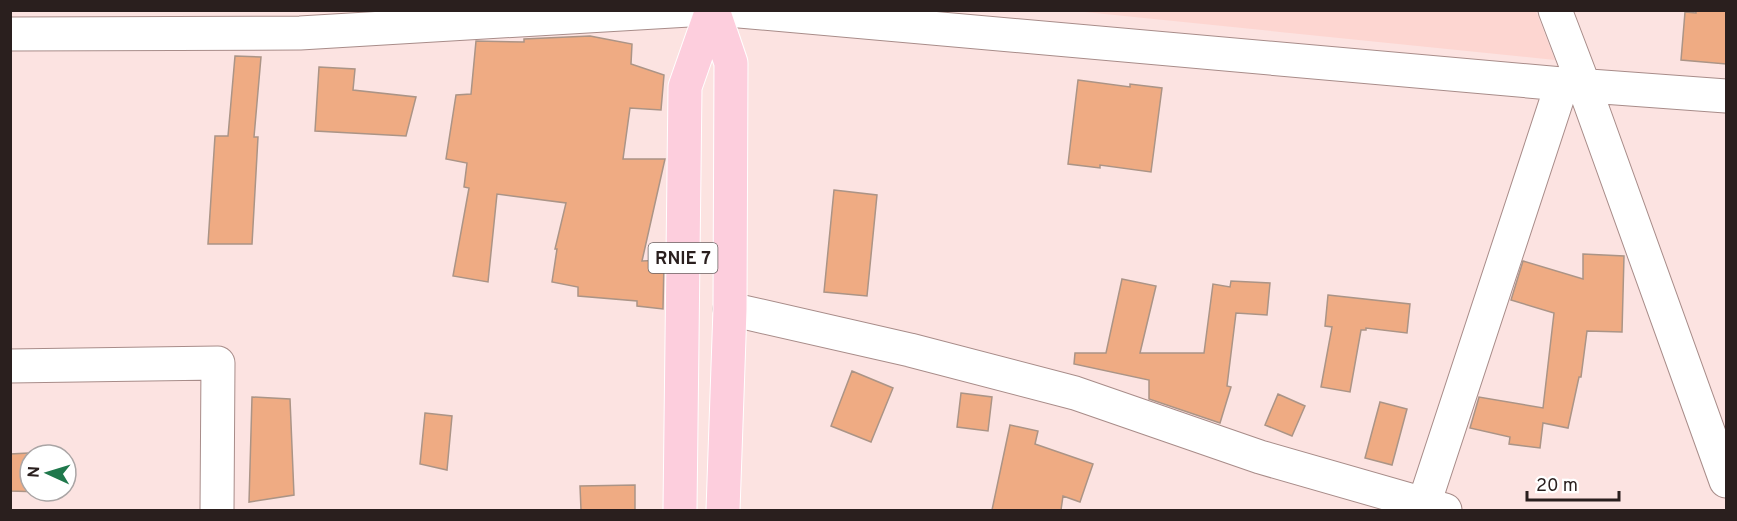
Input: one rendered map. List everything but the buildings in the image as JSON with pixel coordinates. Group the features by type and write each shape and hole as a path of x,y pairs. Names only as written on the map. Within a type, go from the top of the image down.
{"main road":[{"name":"RNIE 7","path":"713,10 731,63 730,309 723,510"},
{"name":"RNIE 7","path":"680,510 685,87 713,10"}],"street":[{"path":"10,34 239,22 300,33 690,10"},
{"path":"728,10 1573,85 1726,96"},
{"path":"1555,10 1573,85 1726,480"},
{"path":"730,309 910,350 1075,393 1260,457 1430,509 1573,85"},
{"path":"10,366 218,363 217,510"}],"shaded area":[{"path":"1075,11 1536,11 1555,60"}]}
